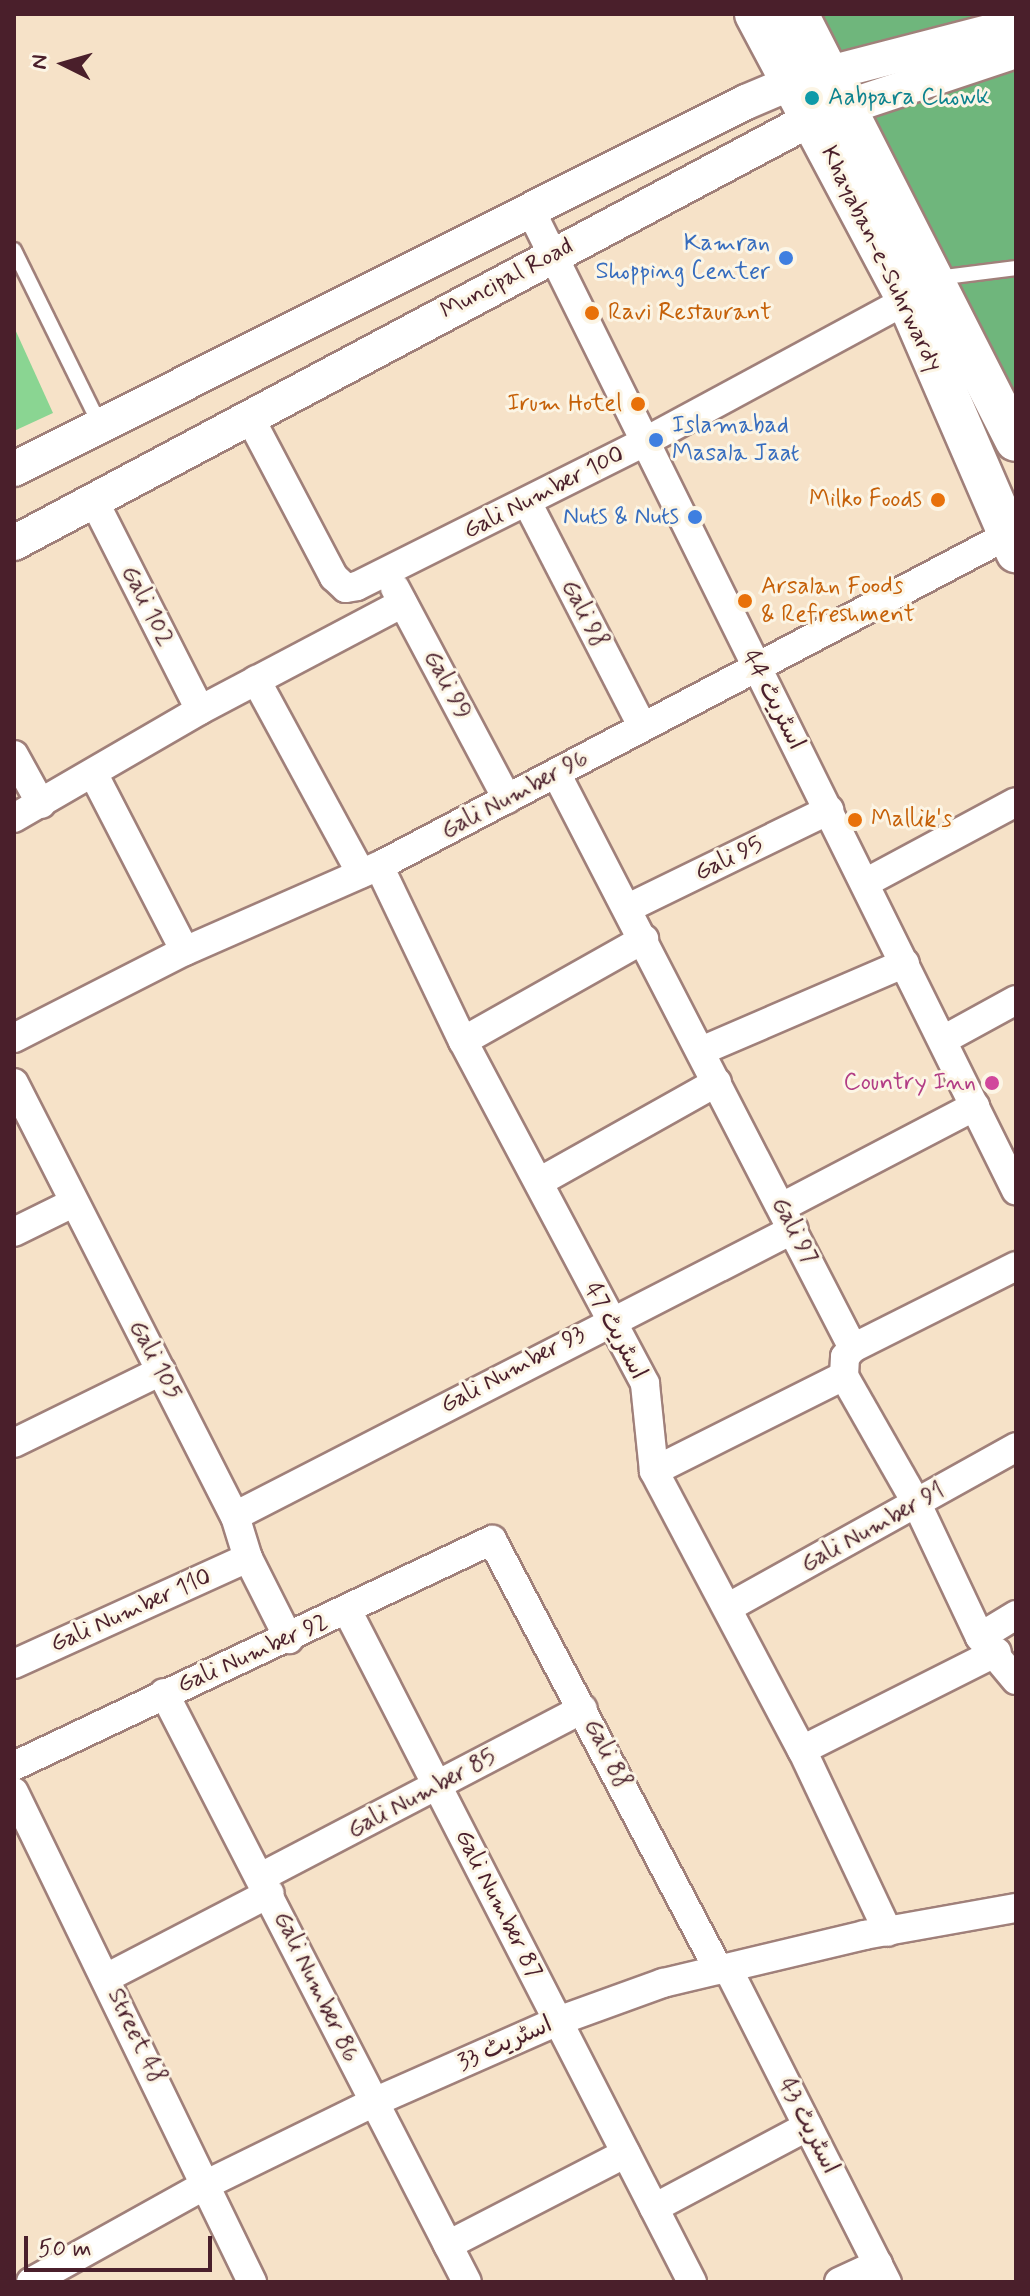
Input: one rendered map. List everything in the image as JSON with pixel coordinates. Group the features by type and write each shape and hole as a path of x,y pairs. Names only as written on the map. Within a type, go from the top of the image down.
{"main road":[{"name":"Khayaban-e-Suhrwardy","path":"755,14 819,96 920,289 1016,441"},
{"name":"Khayaban-e-Suhrwardy","path":"798,14 819,96"},
{"name":"Khayaban-e-Suhrwardy","path":"920,289 1012,544"}],"street":[{"name":"Muncipal Road","path":"14,469 531,211 819,96 1016,25"},
{"name":"Muncipal Road","path":"14,543 554,253 819,96 1016,51"},
{"name":"اسٹریٹ 44","path":"531,211 648,440 757,670 1016,1190"},
{"name":"Gali Number 100","path":"250,418 334,577 346,588 386,572 648,440 920,289"},
{"name":"Gali 102","path":"94,501 200,710"},
{"name":"Gali 98","path":"527,502 642,726"},
{"name":"Gali Number 96","path":"18,1027 370,870 557,775 642,726 1012,544"},
{"name":"Gali 99","path":"386,572 507,799"},
{"path":"14,818 200,710 403,603"},
{"name":"اسٹریٹ 47","path":"256,680 370,870 539,1182 608,1321 645,1384 654,1471 729,1607 802,1750 888,1932"},
{"path":"14,755 41,804"},
{"path":"93,773 185,951"},
{"name":"Gali 97","path":"557,775 853,1348"},
{"path":"865,883 1016,802"},
{"name":"Gali 95","path":"628,908 829,810"},
{"path":"463,1041 644,939"},
{"path":"701,1051 905,963"},
{"path":"943,1040 1016,1000"},
{"path":"539,1182 717,1082"},
{"name":"Gali 105","path":"14,1083 71,1204 235,1516 248,1558 289,1639"},
{"name":"Gali Number 93","path":"235,1516 608,1321 975,1106"},
{"path":"14,1232 71,1204"},
{"path":"1016,1266 853,1348 845,1357 844,1376 917,1504 989,1644 1016,1680"},
{"path":"14,1443 161,1371"},
{"path":"654,1471 844,1376"},
{"name":"Gali Number 91","path":"729,1607 1016,1447"},
{"name":"Gali Number 92","path":"14,1766 164,1693 348,1612 492,1540"},
{"name":"Gali 88","path":"492,1540 724,1970"},
{"name":"Gali Number 110","path":"14,1664 248,1558"},
{"name":"Gali Number 87","path":"348,1612 692,2282"},
{"path":"802,1750 989,1644 1016,1615"},
{"name":"Gali Number 86","path":"164,1693 265,1885 372,2103 467,2282"},
{"name":"Gali Number 85","path":"108,1977 438,1786 583,1709"},
{"name":"Street 48","path":"14,1792 108,1977 252,2282"},
{"name":"اسٹریٹ 33","path":"31,2282 207,2184 372,2103 558,2021 663,1983 888,1932 1016,1908"},
{"name":"اسٹریٹ 43","path":"724,1970 883,2273"},
{"path":"654,2208 808,2126"},
{"path":"448,2245 626,2153"},
{"path":"839,2282 883,2273"}],"lane":[{"path":"14,250 100,425"},
{"path":"920,289 1016,268"}],"green space":[{"path":"816,14 1016,14 1016,405"},
{"path":"14,327 53,413 14,431"}],"place":[{"name":"Aabpara Chowk","path":"812,98"},
{"name":"Kamran Shopping Center","path":"786,258"},
{"name":"Ravi Restaurant","path":"592,313"},
{"name":"Irum Hotel","path":"638,404"},
{"name":"Islamabad Masala Jaat","path":"656,440"},
{"name":"Milko Foods","path":"938,500"},
{"name":"Nuts & Nuts","path":"695,517"},
{"name":"Arsalan Foods & Refreshment","path":"745,601"},
{"name":"Mallik's","path":"855,820"},
{"name":"Country Inn","path":"992,1083"}]}
